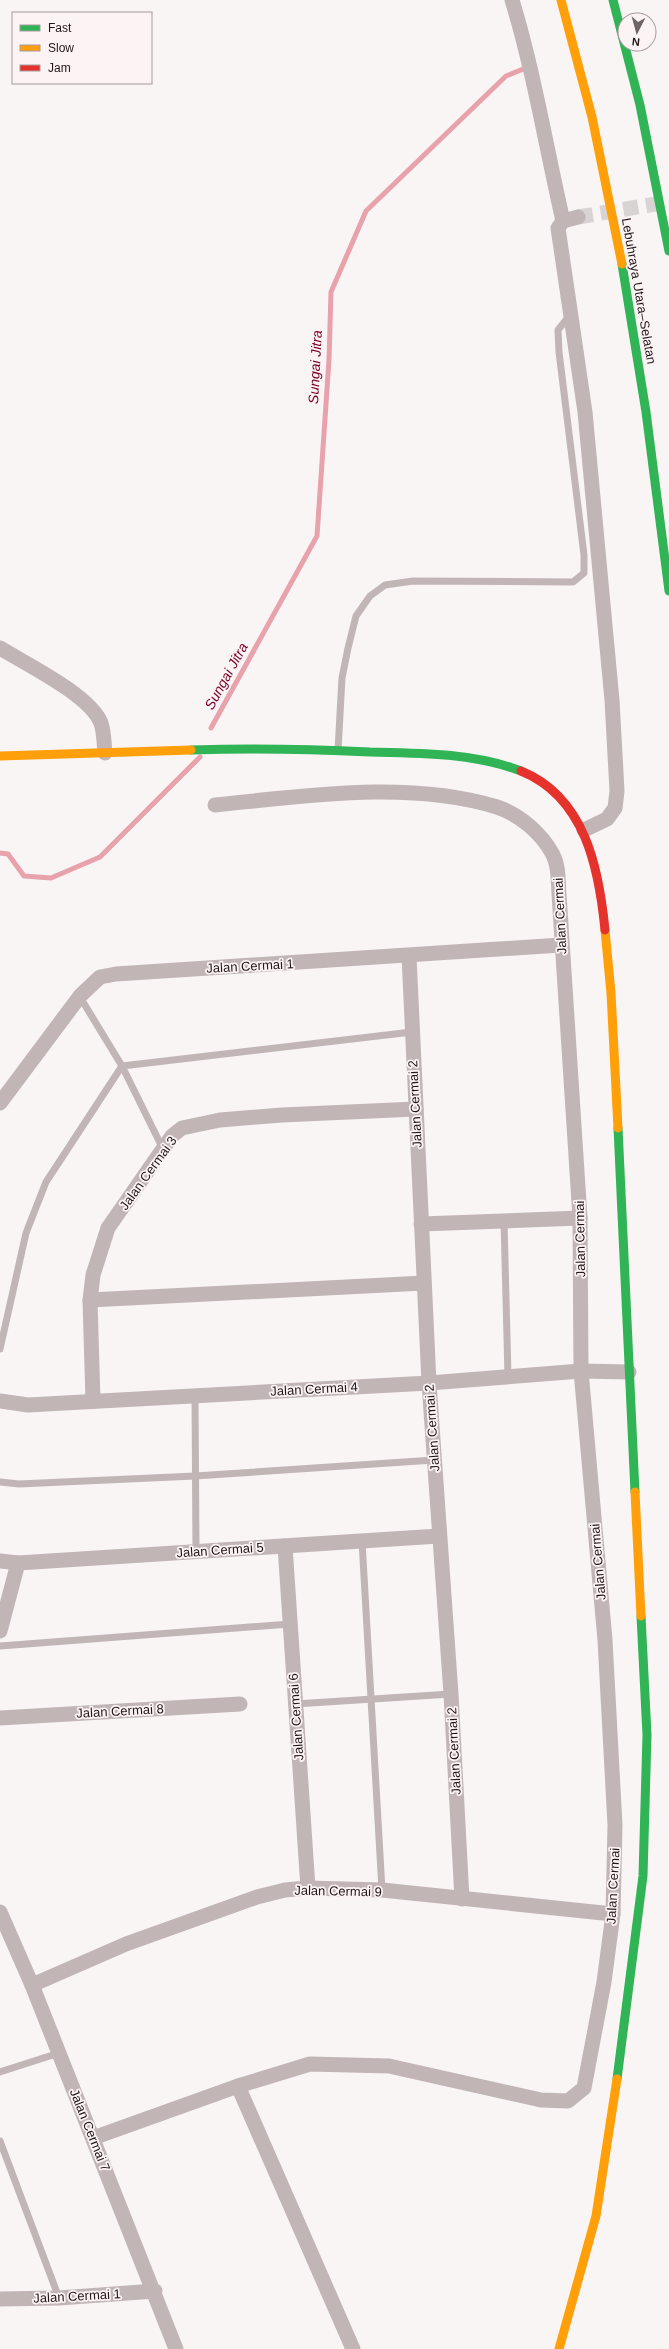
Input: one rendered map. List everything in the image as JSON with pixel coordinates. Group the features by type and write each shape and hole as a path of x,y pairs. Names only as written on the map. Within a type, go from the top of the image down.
{"main road":[{"name":"Lebuhraya Utara–Selatan","path":"561,0 592,116 614,218 636,349 669,592"},
{"path":"613,0 640,106 669,250"},
{"path":"0,756 250,748 411,753 502,765 537,778 561,796 584,830 595,864 602,904 611,992 626,1265 629,1372 647,1735 643,1876 611,2125 596,2216 559,2349"}],"street":[{"path":"512,0 524,41 535,94 570,219 558,228 585,412 612,700 617,791 615,808 607,819 584,830"},
{"path":"0,648 67,688 87,704 101,723 105,753"},
{"name":"Jalan Cermai","path":"94,2138 238,2086 310,2064 389,2066 541,2100 568,2101 584,2088 604,1982 612,1914 615,1825 605,1640 581,1371 580,1218 561,945 559,888 553,854 538,834 521,820 499,807 447,797 413,793 331,794 215,805"},
{"name":"Jalan Cermai 1","path":"0,1103 80,996 100,977 116,974 561,945"},
{"name":"Jalan Cermai 2","path":"409,956 429,1383 451,1694 462,1900"},
{"name":"Jalan Cermai 3","path":"93,1402 90,1300 93,1275 108,1228 172,1136 182,1128 196,1123 282,1115 416,1109"},
{"path":"421,1224 580,1218"},
{"path":"90,1300 424,1283"},
{"name":"Jalan Cermai 4","path":"0,1401 28,1405 429,1383 581,1371 629,1372"},
{"name":"Jalan Cermai 5","path":"0,1562 18,1563 439,1536"},
{"name":"Jalan Cermai 6","path":"285,1546 308,1888"},
{"path":"0,1631 18,1563"},
{"name":"Jalan Cermai 8","path":"0,1718 240,1704"},
{"name":"Jalan Cermai 9","path":"32,1985 126,1944 257,1897 285,1890 308,1888 382,1890 462,1900 612,1914"},
{"name":"Jalan Cermai 7","path":"0,1912 32,1985 94,2138 155,2291 176,2349"},
{"path":"238,2086 353,2349"},
{"name":"Jalan Cermai 1","path":"0,2299 59,2298 155,2291"}],"lane":[{"path":"338,751 342,678 356,616 370,596 385,585 413,582 574,582 584,573 584,555 559,352 558,330 571,315"},
{"path":"80,996 122,1066 163,1149"},
{"path":"122,1066 412,1032"},
{"path":"0,1349 26,1233 46,1182 122,1066"},
{"path":"504,1221 508,1376"},
{"path":"195,1395 196,1552"},
{"path":"0,1482 20,1484 195,1476 434,1460"},
{"path":"362,1541 382,1890"},
{"path":"0,1646 290,1624"},
{"path":"295,1704 451,1694"},
{"path":"0,2072 59,2053"},
{"path":"0,2141 59,2298"}],"waterway":[{"name":"Sungai Jitra","path":"211,728 317,536 329,360 331,292 366,211 506,76 528,67"},
{"name":"Sungai Jitra","path":"0,853 8,854 24,876 51,878 100,857 200,757"}],"tunnel":[{"path":"578,217 668,202"}],"traffic: fast":[{"path":"613,0 640,105 669,251"},
{"path":"622,264 646,412 669,591"},
{"path":"191,750 280,749 447,755 485,761 521,771"},
{"path":"618,1128 635,1492"},
{"path":"617,2079 643,1876 647,1735 641,1616"}],"traffic: slow":[{"path":"561,0 592,117 622,264"},
{"path":"0,756 191,750"},
{"path":"605,930 611,993 618,1128"},
{"path":"635,1492 641,1616"},
{"path":"559,2349 596,2216 617,2079"}],"traffic: jam":[{"path":"521,771 543,783 560,798 574,816 585,837 593,859 605,930"}]}
